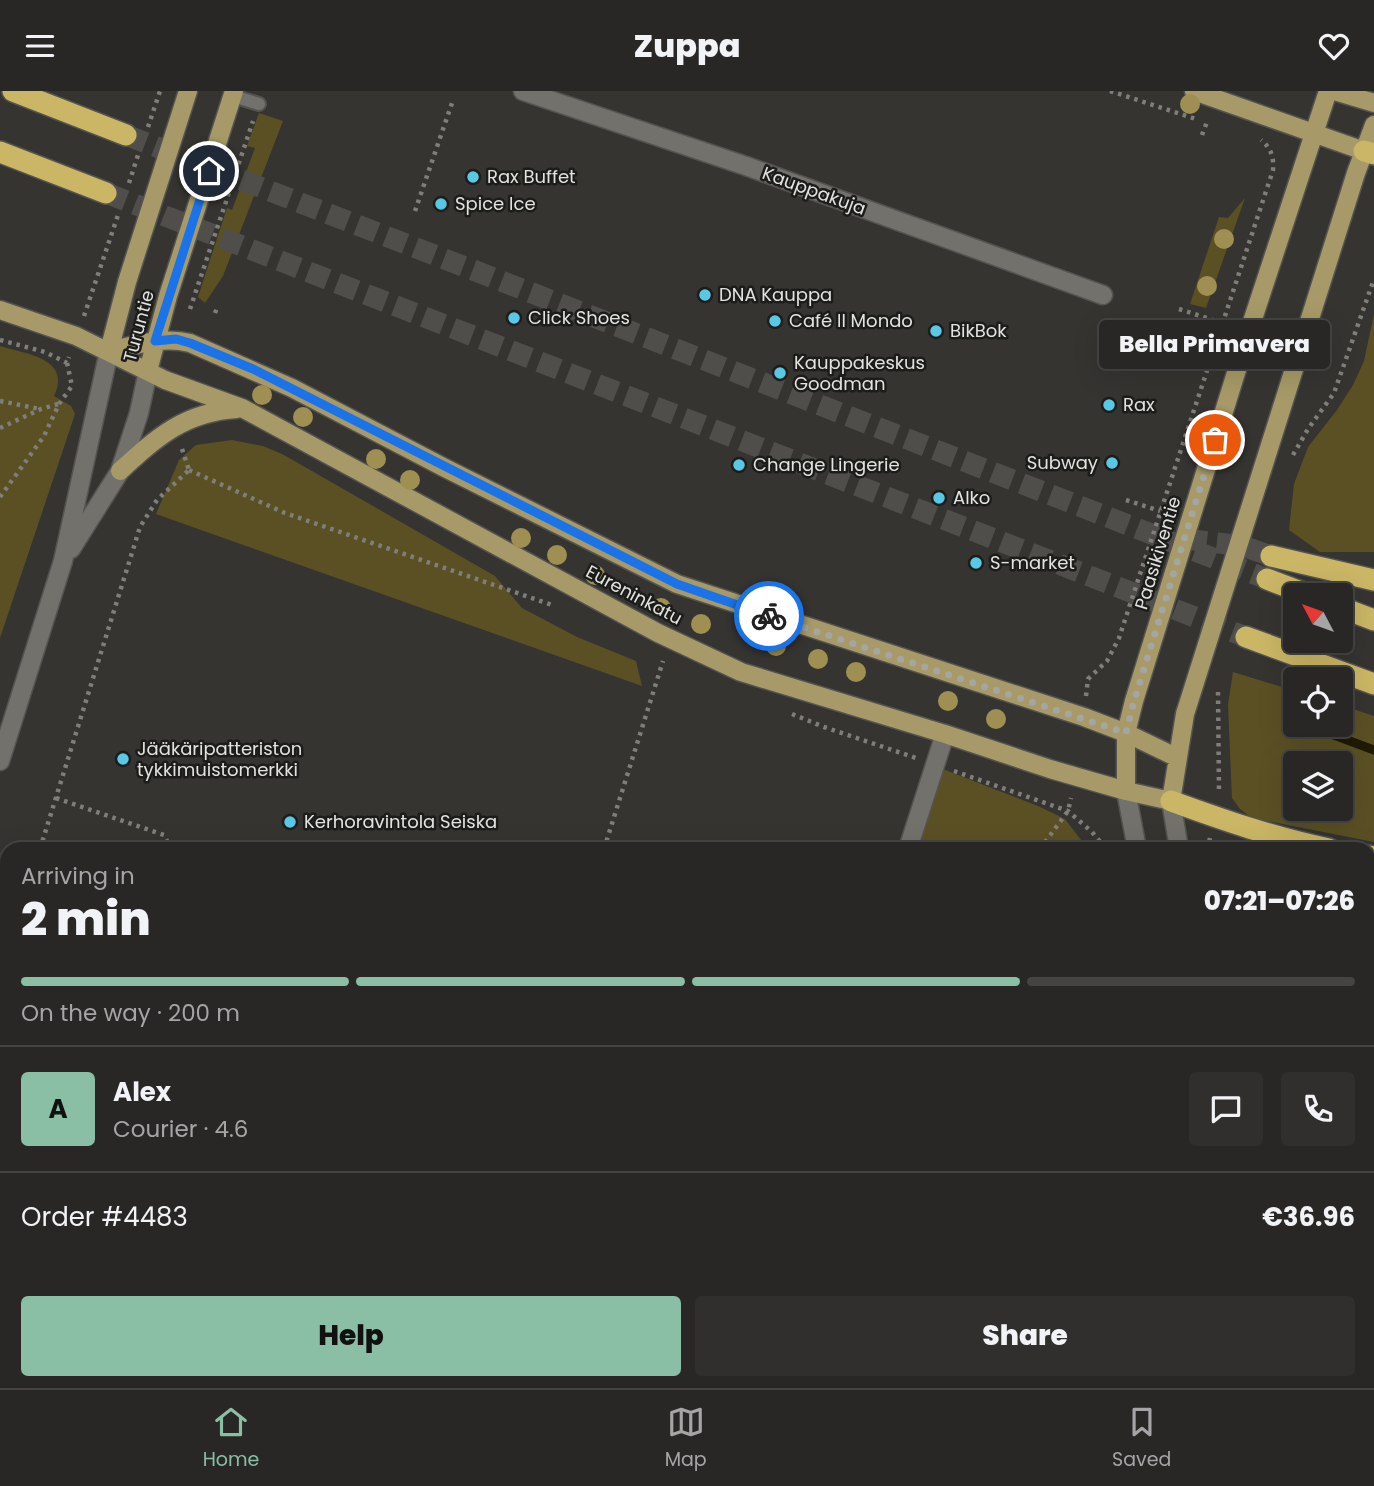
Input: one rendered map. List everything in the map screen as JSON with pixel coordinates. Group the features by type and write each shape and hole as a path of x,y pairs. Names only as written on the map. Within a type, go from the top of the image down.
{"highway":[{"path":"13,91 138,136"},
{"path":"0,152 117,198"},
{"path":"1271,556 1374,580"},
{"path":"1267,579 1283,585"},
{"path":"1353,612 1374,620"},
{"path":"1246,637 1374,684"},
{"path":"1171,800 1276,842"}],"main road":[{"name":"Turuntie","path":"0,761 63,561 109,351 127,282 188,91"},
{"name":"Kauppakuja","path":"523,91 746,166 1103,295"},
{"path":"1194,91 1369,153"},
{"name":"Paasikiventie","path":"1126,791 1126,733 1134,701 1249,331 1328,91"},
{"path":"1334,91 1374,103"},
{"name":"Turuntie","path":"63,561 120,471 139,413 155,341 234,93"},
{"path":"1178,842 1171,800 1185,714 1369,153 1374,125"},
{"name":"Eureninkatu","path":"0,310 76,336 148,371 242,408 657,633 741,672 1077,777 1171,800"},
{"name":"Eureninkatu","path":"109,351 155,341 176,339 190,343 263,374 677,584 1084,717 1126,733 1178,758"},
{"path":"120,471 174,426 209,412 242,408"},
{"path":"910,842 945,734"},
{"path":"1126,791 1136,842"}],"lane":[{"path":"234,93 259,104"}],"path":[{"path":"0,497 44,436 59,404 72,386 67,363 138,136 160,91"},
{"path":"1110,91 1219,126"},
{"path":"415,211 452,103"},
{"path":"193,304 259,104"},
{"path":"1202,135 1207,122"},
{"name":"Paasikiventie","path":"1084,717 1088,679 1107,661 1119,638 1273,170 1270,149 1254,136"},
{"path":"1179,309 1222,324"},
{"path":"0,340 44,352 67,363"},
{"path":"0,401 41,409"},
{"path":"0,428 41,409 59,404"},
{"path":"42,842 140,527 157,501 189,470"},
{"path":"1126,500 1160,511"},
{"path":"606,842 664,657"},
{"path":"1045,842 1068,811 1077,777"},
{"path":"56,798 164,835 168,842"},
{"path":"1068,811 1100,842"}],"shaded area":[{"path":"259,113 283,121 223,276 205,303 198,297 227,208 232,210 255,148 247,146"},
{"path":"1245,198 1206,308 1190,304 1219,217 1228,218"},
{"path":"1374,314 1374,552 1320,552 1289,530 1294,484 1308,447 1353,385 1364,361"},
{"path":"0,346 33,355 52,366 57,373 58,383 54,396 71,406 75,414 0,638"},
{"path":"232,440 263,446 284,455 495,576 522,608 577,637 636,661 642,686 156,514 179,460 196,445"},
{"path":"1233,672 1283,687 1283,737 1353,737 1353,709 1374,716 1374,842 1252,818 1240,809 1232,798 1228,705"},
{"path":"940,768 1065,819 1083,842 918,842"}],"waterway":[{"path":"1339,737 1374,750"}],"tunnel":[{"path":"126,135 1267,579"},
{"path":"106,193 1246,637"},
{"path":"1186,539 1243,546 1271,556"}],"way so far":[{"path":"769,616 1084,717 1126,733 1215,440"}],"place":[{"name":"Rax Buffet","path":"473,177"},
{"name":"Spice Ice","path":"441,204"},
{"name":"DNA Kauppa","path":"705,295"},
{"name":"Click Shoes","path":"514,318"},
{"name":"Café Il Mondo","path":"775,321"},
{"name":"BikBok","path":"936,331"},
{"name":"Kauppakeskus Goodman","path":"780,373"},
{"name":"Rax","path":"1109,405"},
{"name":"Bella Primavera","path":"1215,440"},
{"name":"Subway","path":"1112,463"},
{"name":"Change Lingerie","path":"739,465"},
{"name":"Alko","path":"939,498"},
{"name":"S-market","path":"976,563"},
{"name":"Jääkäripatteriston tykkimuistomerkki","path":"123,759"},
{"name":"Kerhoravintola Seiska","path":"290,822"}],"route":[{"path":"209,171 155,341 176,339 190,343 253,369 677,584 769,616"}]}
